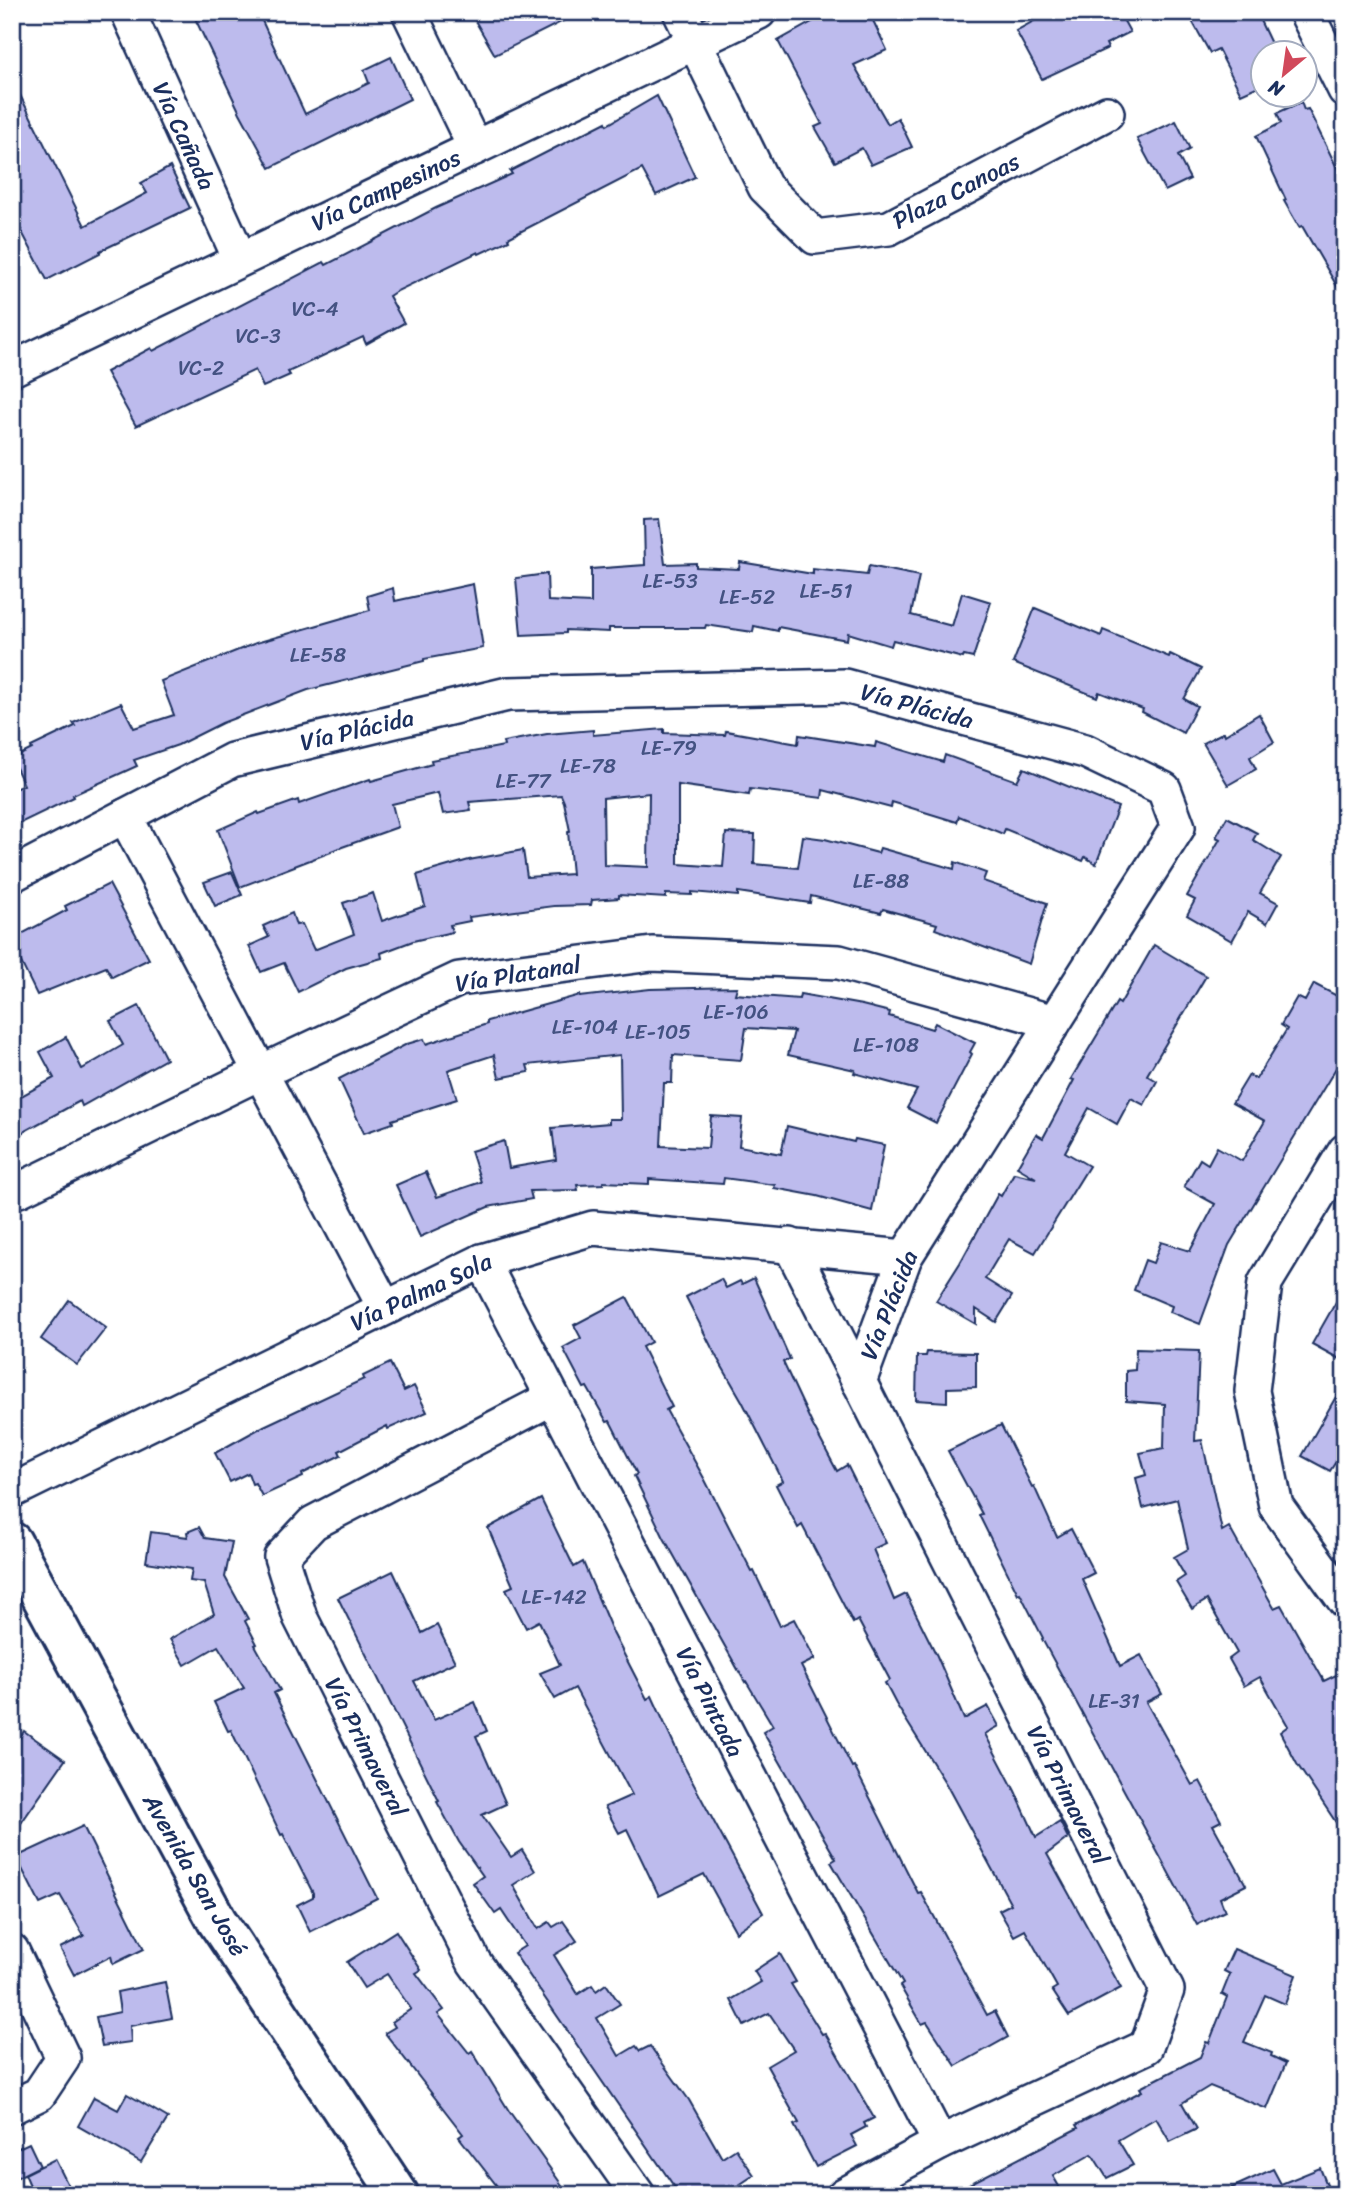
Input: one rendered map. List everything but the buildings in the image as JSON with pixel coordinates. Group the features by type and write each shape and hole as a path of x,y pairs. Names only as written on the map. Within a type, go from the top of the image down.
{"street":[{"name":"Vía Cañada","path":"128,12 240,259"},
{"path":"409,12 475,148"},
{"path":"680,12 695,44"},
{"name":"Vía Campesinos","path":"15,359 240,259 759,12"},
{"path":"1306,12 1345,90"},
{"name":"Plaza Canoas","path":"695,44 765,187 815,237 889,228 1107,113"},
{"name":"Vía Plácida","path":"12,875 232,760 508,694 845,686 1086,751 1164,789 1178,827 905,1257 859,1382"},
{"path":"125,816 385,1308"},
{"name":"Vía Platanal","path":"19,1190 459,979 652,954 839,962 1054,1022"},
{"path":"1345,1152 1265,1283 1252,1391 1276,1506 1345,1601"},
{"name":"Vía Palma Sola","path":"12,1491 482,1261 593,1228 905,1257"},
{"name":"Vía Primaveral","path":"790,1245 1167,1990 1146,2047 940,2143 844,2195"},
{"name":"Vía Pintada","path":"482,1261 940,2143"},
{"name":"Vía Primaveral","path":"552,1398 313,1523 281,1556 300,1616 474,1962 638,2195"},
{"name":"Avenida San José","path":"12,1542 218,1921 399,2195"},
{"path":"12,1951 63,2058 39,2094 12,2107"}]}
